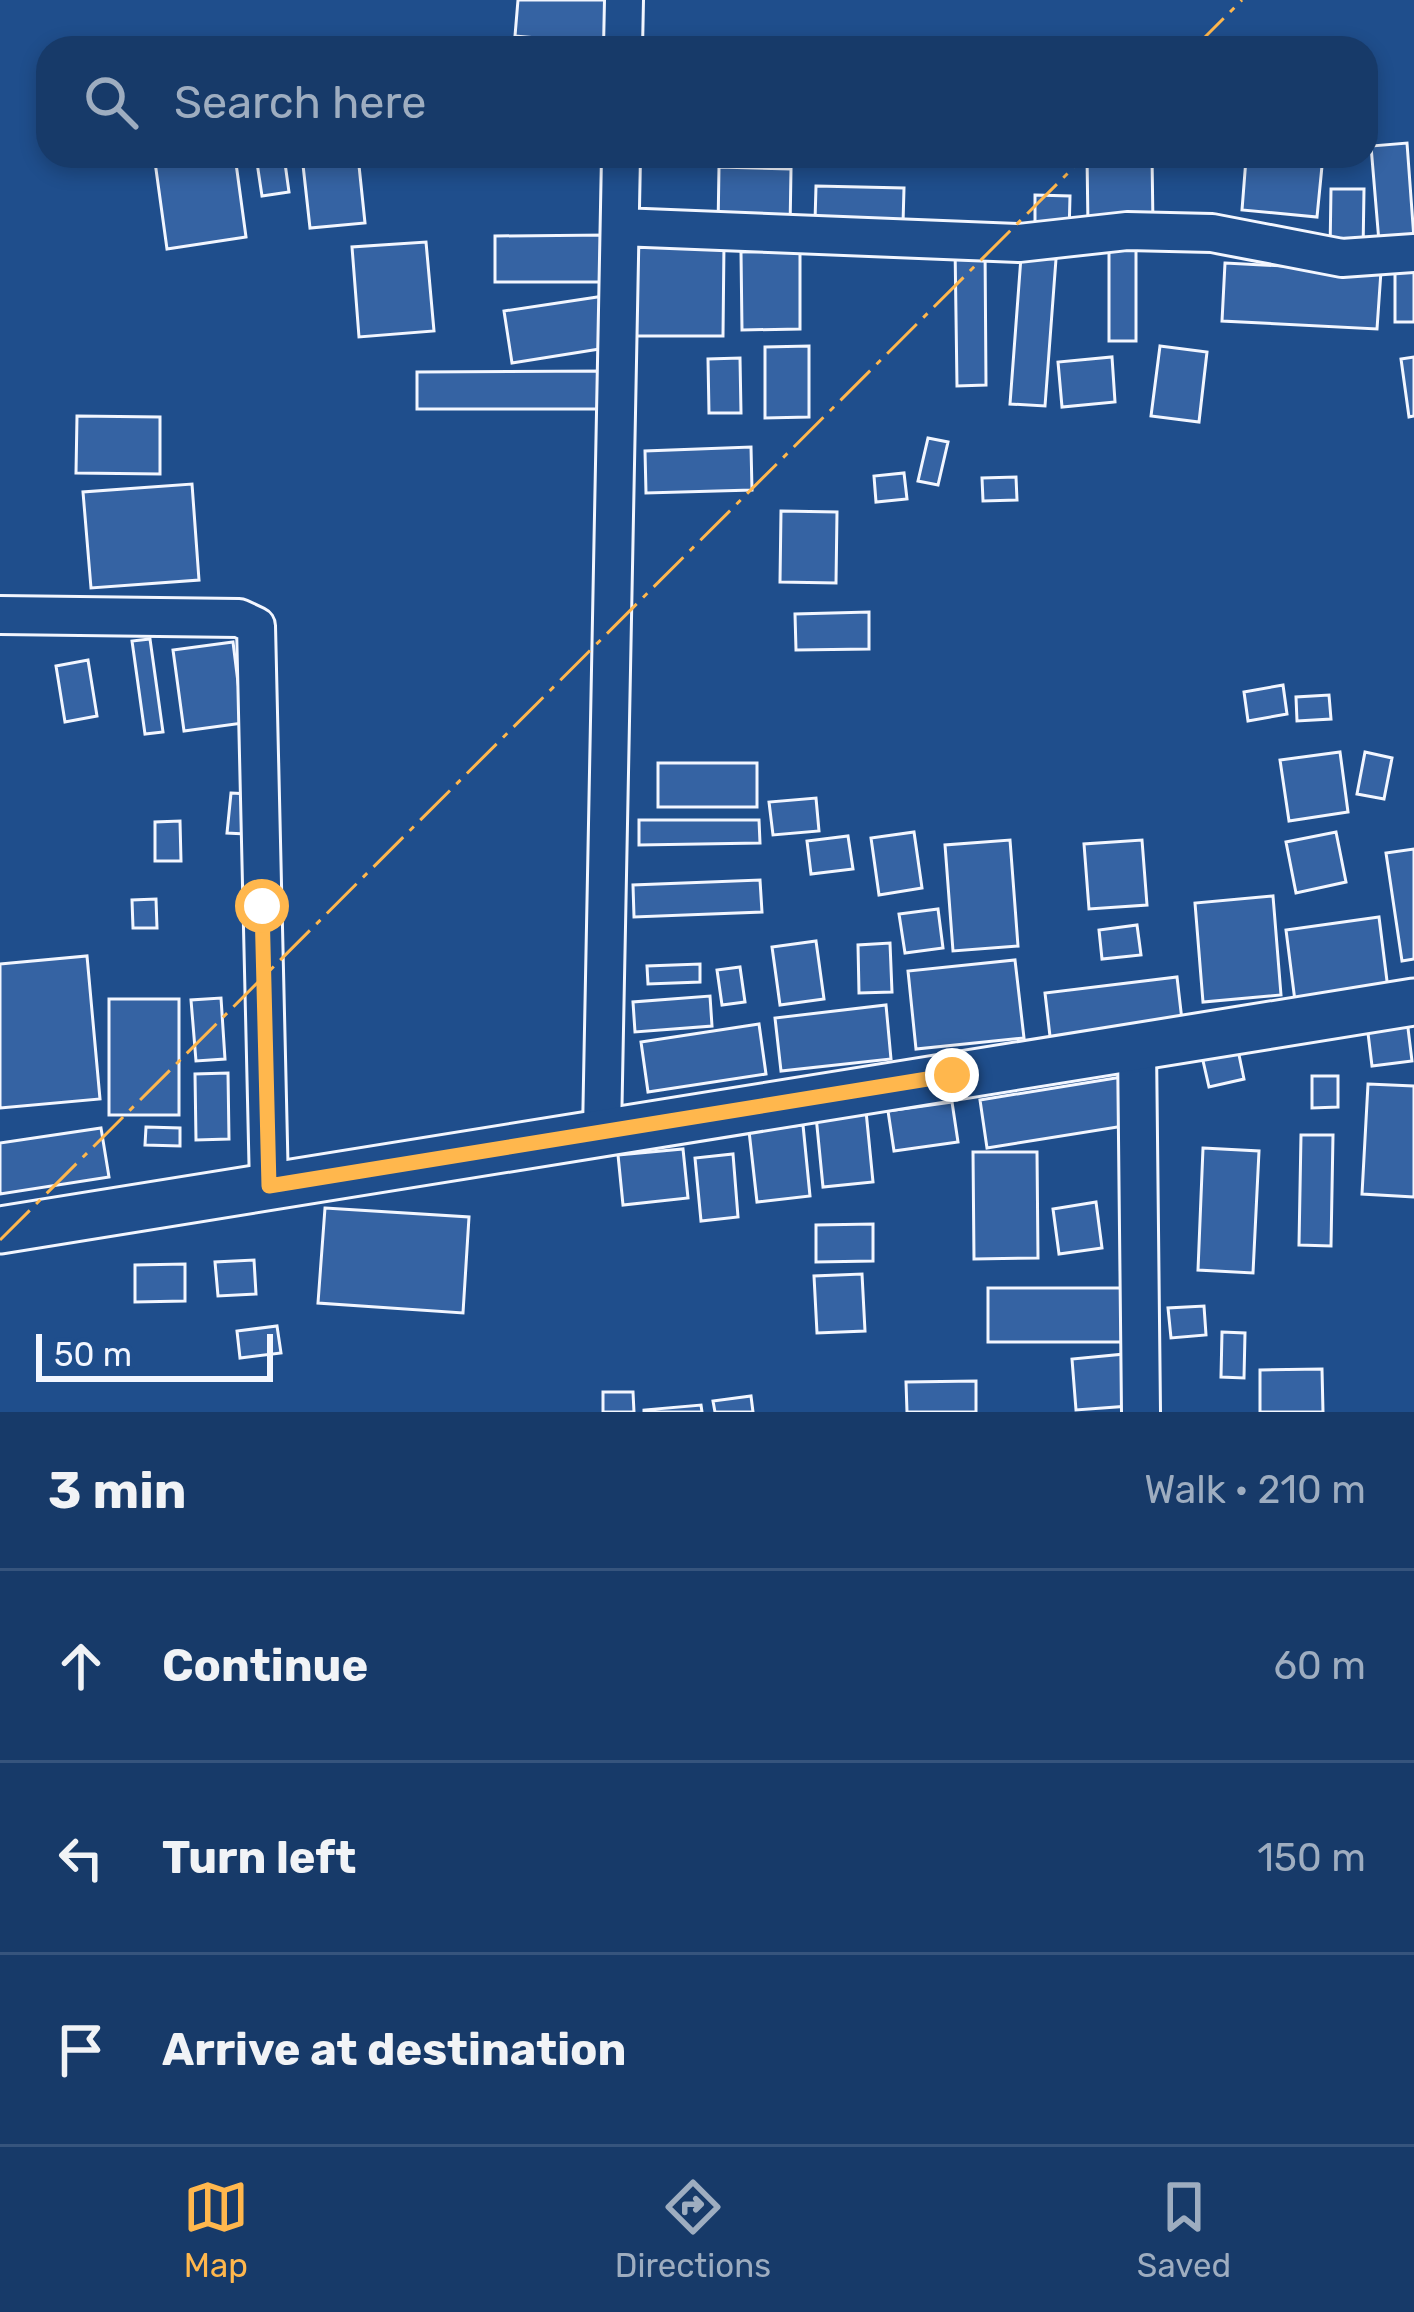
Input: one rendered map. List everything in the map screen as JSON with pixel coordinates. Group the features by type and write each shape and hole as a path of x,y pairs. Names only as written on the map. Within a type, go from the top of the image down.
{"main road":[{"path":"0,1230 1414,1002"}],"street":[{"path":"623,36 624,0"},
{"path":"602,1132 621,168"},
{"path":"620,227 1019,243 1127,231 1212,233 1342,258 1414,253"},
{"path":"0,615 239,618 256,626 269,1186"},
{"path":"1137,1046 1141,1412"}],"building":[{"path":"518,0 618,0 615,36 515,36"},
{"path":"1407,143 1414,239 1379,242 1373,168 1378,168 1378,145"},
{"path":"156,168 237,168 246,237 167,249"},
{"path":"258,168 286,168 289,192 262,196"},
{"path":"303,168 359,168 365,223 310,228"},
{"path":"719,168 791,169 790,230 718,229"},
{"path":"1087,168 1152,168 1153,225 1088,226"},
{"path":"1245,168 1322,168 1317,217 1242,210"},
{"path":"816,186 904,188 903,224 815,222"},
{"path":"1331,189 1364,189 1363,253 1330,252"},
{"path":"1035,195 1070,196 1069,235 1035,235"},
{"path":"607,235 608,282 495,282 495,236"},
{"path":"1109,237 1136,237 1136,341 1109,341"},
{"path":"426,242 434,331 359,337 352,247"},
{"path":"637,243 724,243 723,336 636,336"},
{"path":"955,245 985,245 986,385 957,386"},
{"path":"800,251 800,329 742,330 741,252"},
{"path":"1021,257 1056,259 1045,406 1010,404"},
{"path":"1414,261 1414,322 1395,322 1395,262"},
{"path":"1225,263 1381,271 1377,329 1222,321"},
{"path":"604,296 612,347 512,363 504,311"},
{"path":"809,346 809,417 765,418 765,347"},
{"path":"1160,346 1207,352 1199,422 1151,416"},
{"path":"1112,357 1115,402 1062,407 1058,362"},
{"path":"1414,357 1414,416 1409,417 1401,359"},
{"path":"740,358 741,413 709,413 708,359"},
{"path":"603,371 603,409 417,409 417,372"},
{"path":"77,416 160,417 160,474 76,473"},
{"path":"928,438 948,442 938,485 918,481"},
{"path":"751,447 752,490 646,493 645,451"},
{"path":"904,473 907,499 876,502 874,476"},
{"path":"1016,477 1017,500 983,501 982,478"},
{"path":"192,484 199,580 91,588 83,492"},
{"path":"781,511 837,512 836,583 780,582"},
{"path":"869,612 869,649 796,650 795,614"},
{"path":"150,639 163,732 145,734 132,641"},
{"path":"233,642 243,723 184,731 173,650"},
{"path":"88,660 97,716 65,722 56,666"},
{"path":"1283,685 1287,714 1248,721 1244,692"},
{"path":"1329,695 1331,719 1297,721 1296,697"},
{"path":"1340,752 1348,812 1289,821 1280,760"},
{"path":"1365,752 1392,758 1384,799 1357,794"},
{"path":"658,763 757,763 757,807 658,807"},
{"path":"231,793 249,794 245,834 227,833"},
{"path":"816,798 819,831 773,835 769,802"},
{"path":"639,820 759,820 760,843 639,845"},
{"path":"180,821 181,861 155,861 155,822"},
{"path":"914,832 922,888 879,895 871,838"},
{"path":"1336,832 1346,882 1296,893 1286,842"},
{"path":"848,836 853,869 811,874 807,841"},
{"path":"1010,840 1018,946 953,951 945,845"},
{"path":"1142,840 1147,905 1089,909 1084,844"},
{"path":"1414,849 1414,959 1402,961 1386,853"},
{"path":"760,880 762,912 634,917 633,885"},
{"path":"1273,896 1281,995 1203,1002 1195,903"},
{"path":"156,899 157,928 133,928 132,900"},
{"path":"938,909 943,948 905,953 899,914"},
{"path":"1379,917 1389,997 1296,1009 1286,930"},
{"path":"1137,925 1141,955 1102,959 1099,930"},
{"path":"816,941 824,999 780,1005 772,947"},
{"path":"890,943 892,992 859,993 858,945"},
{"path":"87,956 100,1099 0,1108 0,964"},
{"path":"1015,960 1024,1038 916,1049 908,971"},
{"path":"700,964 700,982 648,984 647,966"},
{"path":"740,967 745,1002 722,1005 717,970"},
{"path":"1177,977 1183,1029 1051,1045 1045,993"},
{"path":"710,996 712,1026 635,1032 633,1002"},
{"path":"221,998 225,1059 196,1061 191,1000"},
{"path":"109,999 179,999 179,1115 109,1115"},
{"path":"886,1005 891,1059 781,1071 775,1018"},
{"path":"1407,1020 1412,1061 1372,1066 1367,1025"},
{"path":"759,1024 766,1074 648,1092 641,1042"},
{"path":"1237,1045 1244,1079 1209,1087 1201,1052"},
{"path":"228,1073 229,1139 196,1140 195,1074"},
{"path":"1312,1076 1338,1076 1338,1107 1312,1108"},
{"path":"1122,1077 1130,1125 987,1148 980,1100"},
{"path":"1368,1084 1414,1086 1414,1197 1362,1194"},
{"path":"952,1102 958,1142 894,1151 888,1111"},
{"path":"866,1111 873,1182 823,1187 816,1116"},
{"path":"803,1125 810,1196 757,1202 749,1131"},
{"path":"146,1127 180,1128 180,1146 145,1145"},
{"path":"101,1128 109,1177 0,1194 0,1143"},
{"path":"1301,1135 1333,1135 1331,1246 1299,1245"},
{"path":"1203,1148 1259,1151 1253,1273 1198,1270"},
{"path":"683,1149 688,1198 623,1205 618,1155"},
{"path":"973,1152 1037,1152 1038,1258 974,1259"},
{"path":"733,1154 738,1217 701,1221 695,1158"},
{"path":"1096,1202 1102,1248 1059,1254 1053,1209"},
{"path":"325,1208 469,1217 463,1313 318,1303"},
{"path":"873,1224 873,1261 816,1262 816,1225"},
{"path":"254,1260 256,1294 218,1296 215,1262"},
{"path":"185,1264 185,1301 135,1302 135,1265"},
{"path":"862,1274 865,1331 817,1333 814,1276"},
{"path":"988,1288 1125,1288 1126,1342 988,1342"},
{"path":"1204,1306 1206,1335 1171,1338 1168,1308"},
{"path":"277,1326 281,1353 240,1358 237,1331"},
{"path":"1222,1332 1245,1333 1244,1378 1221,1377"},
{"path":"1125,1354 1129,1406 1076,1410 1072,1359"},
{"path":"1322,1369 1323,1412 1260,1412 1260,1370"},
{"path":"976,1381 976,1412 907,1412 906,1382"},
{"path":"603,1392 633,1392 634,1412 603,1412"},
{"path":"751,1396 753,1412 715,1412 713,1401"},
{"path":"701,1405 702,1412 644,1412 644,1410"}],"power":[{"path":"1206,36 1242,0"},
{"path":"0,1240 1073,168"}],"route":[{"path":"262,906 269,1186 952,1075"}]}
